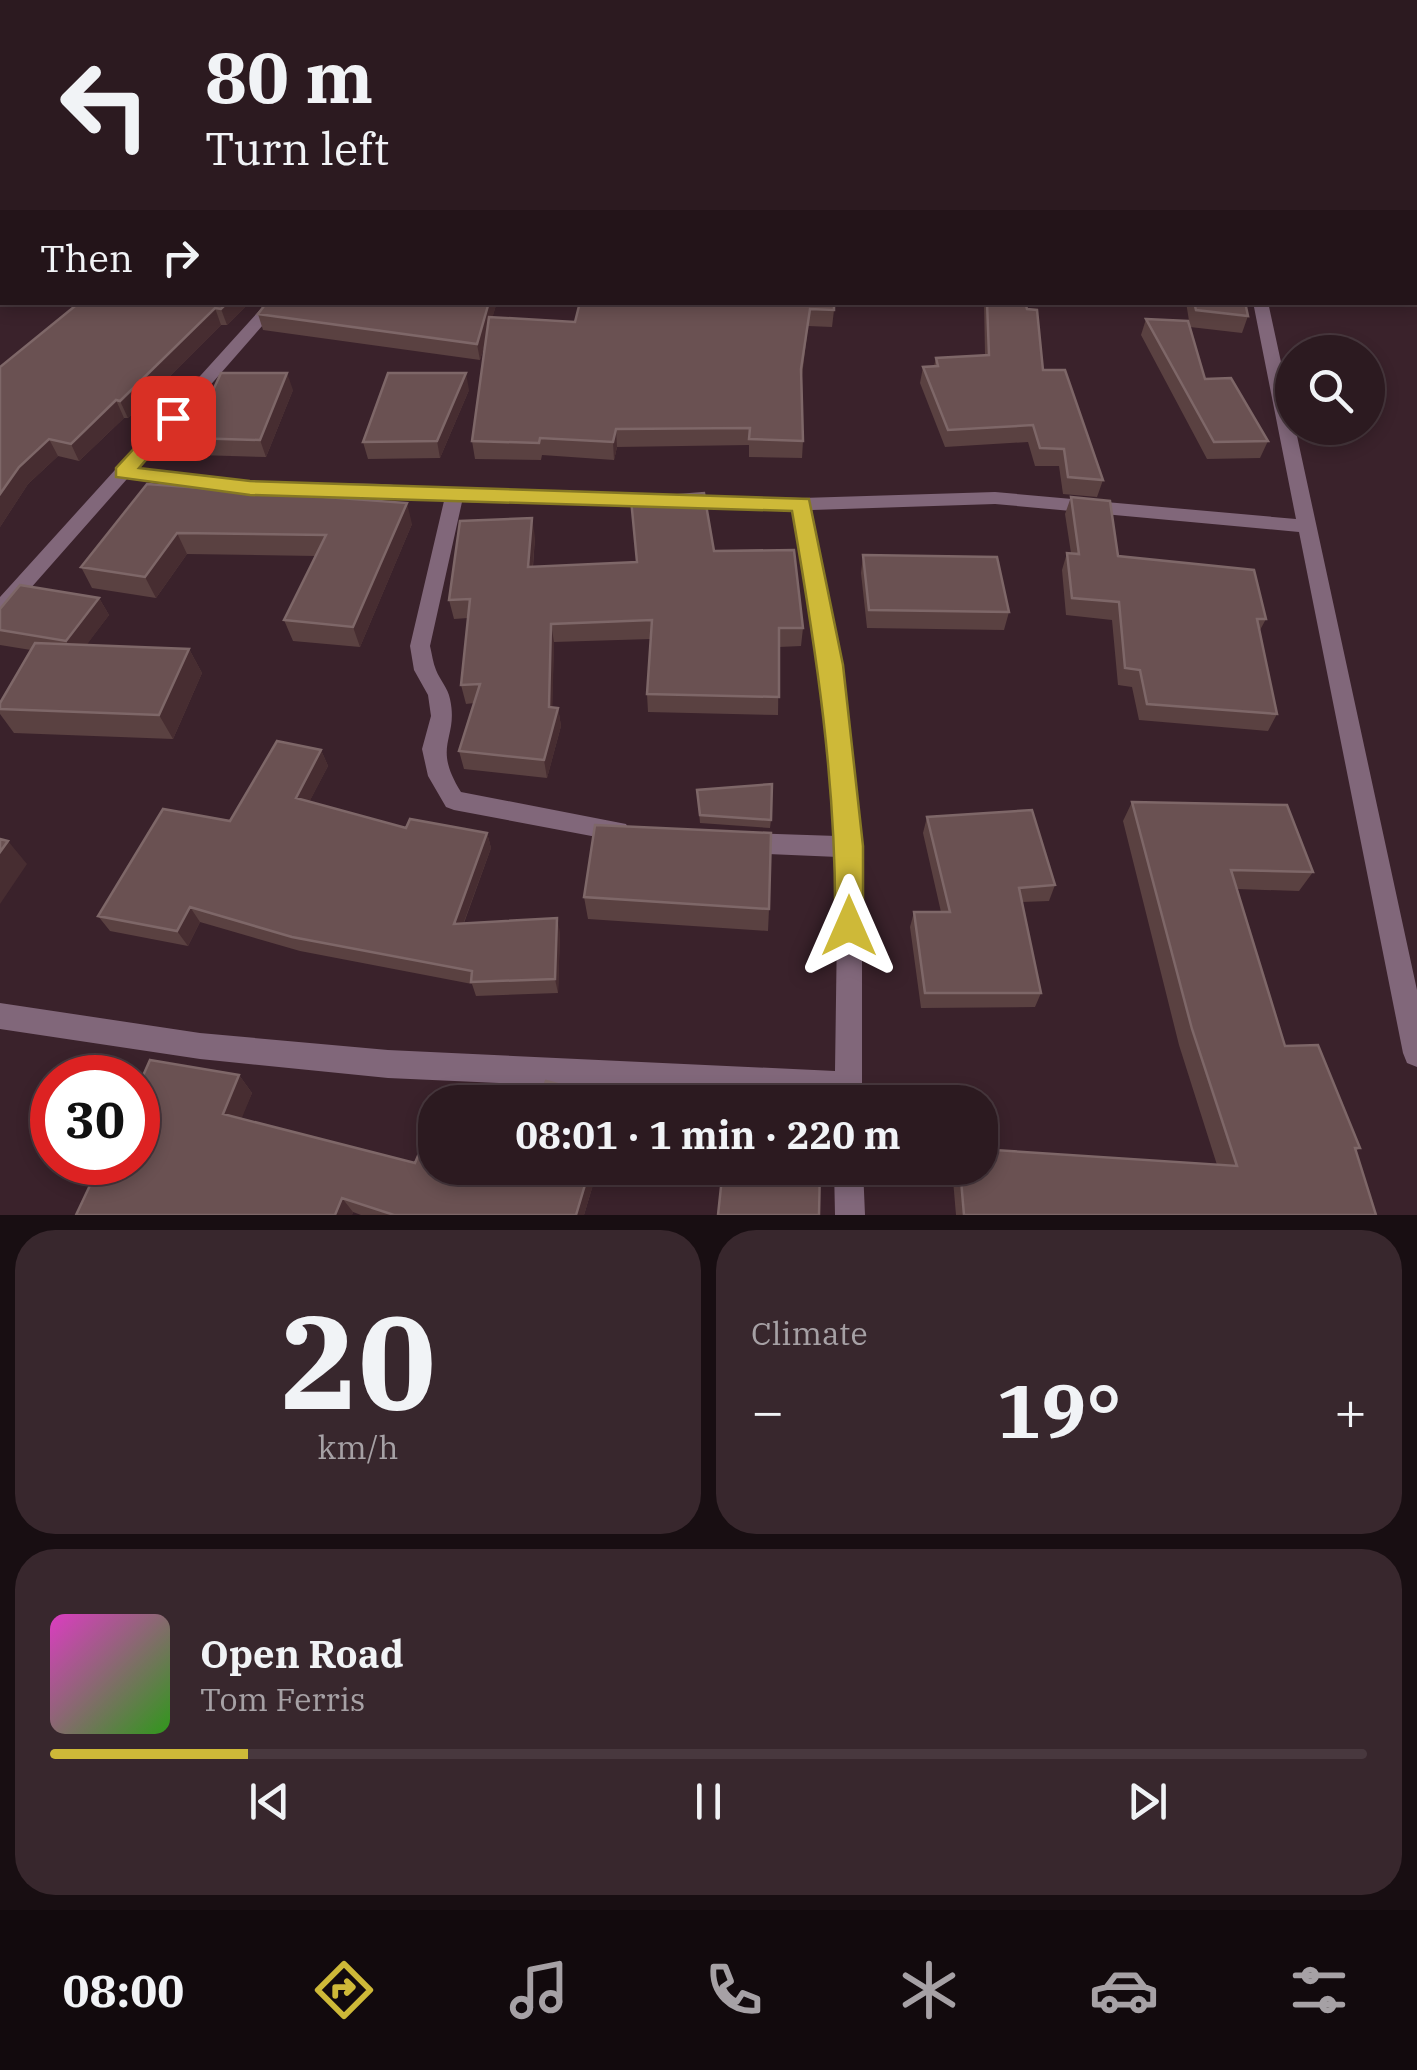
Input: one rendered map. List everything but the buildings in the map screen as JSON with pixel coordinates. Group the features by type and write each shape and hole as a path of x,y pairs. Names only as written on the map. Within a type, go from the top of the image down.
{"street":[{"path":"0,610 273,305"},
{"path":"1261,305 1417,1053"},
{"path":"123,473 250,488 454,496 802,504 996,498 1306,526"},
{"path":"454,496 420,646 425,670 439,694 442,716 432,749 439,776 454,800 642,834"},
{"path":"802,504 831,665 850,846 848,1085"},
{"path":"731,842 850,846"},
{"path":"0,1016 200,1046 388,1064 710,1085"},
{"path":"849,1185 850,1215"}],"route":[{"path":"173,418 123,473 250,488 802,504 831,665 850,846 849,926"}]}
